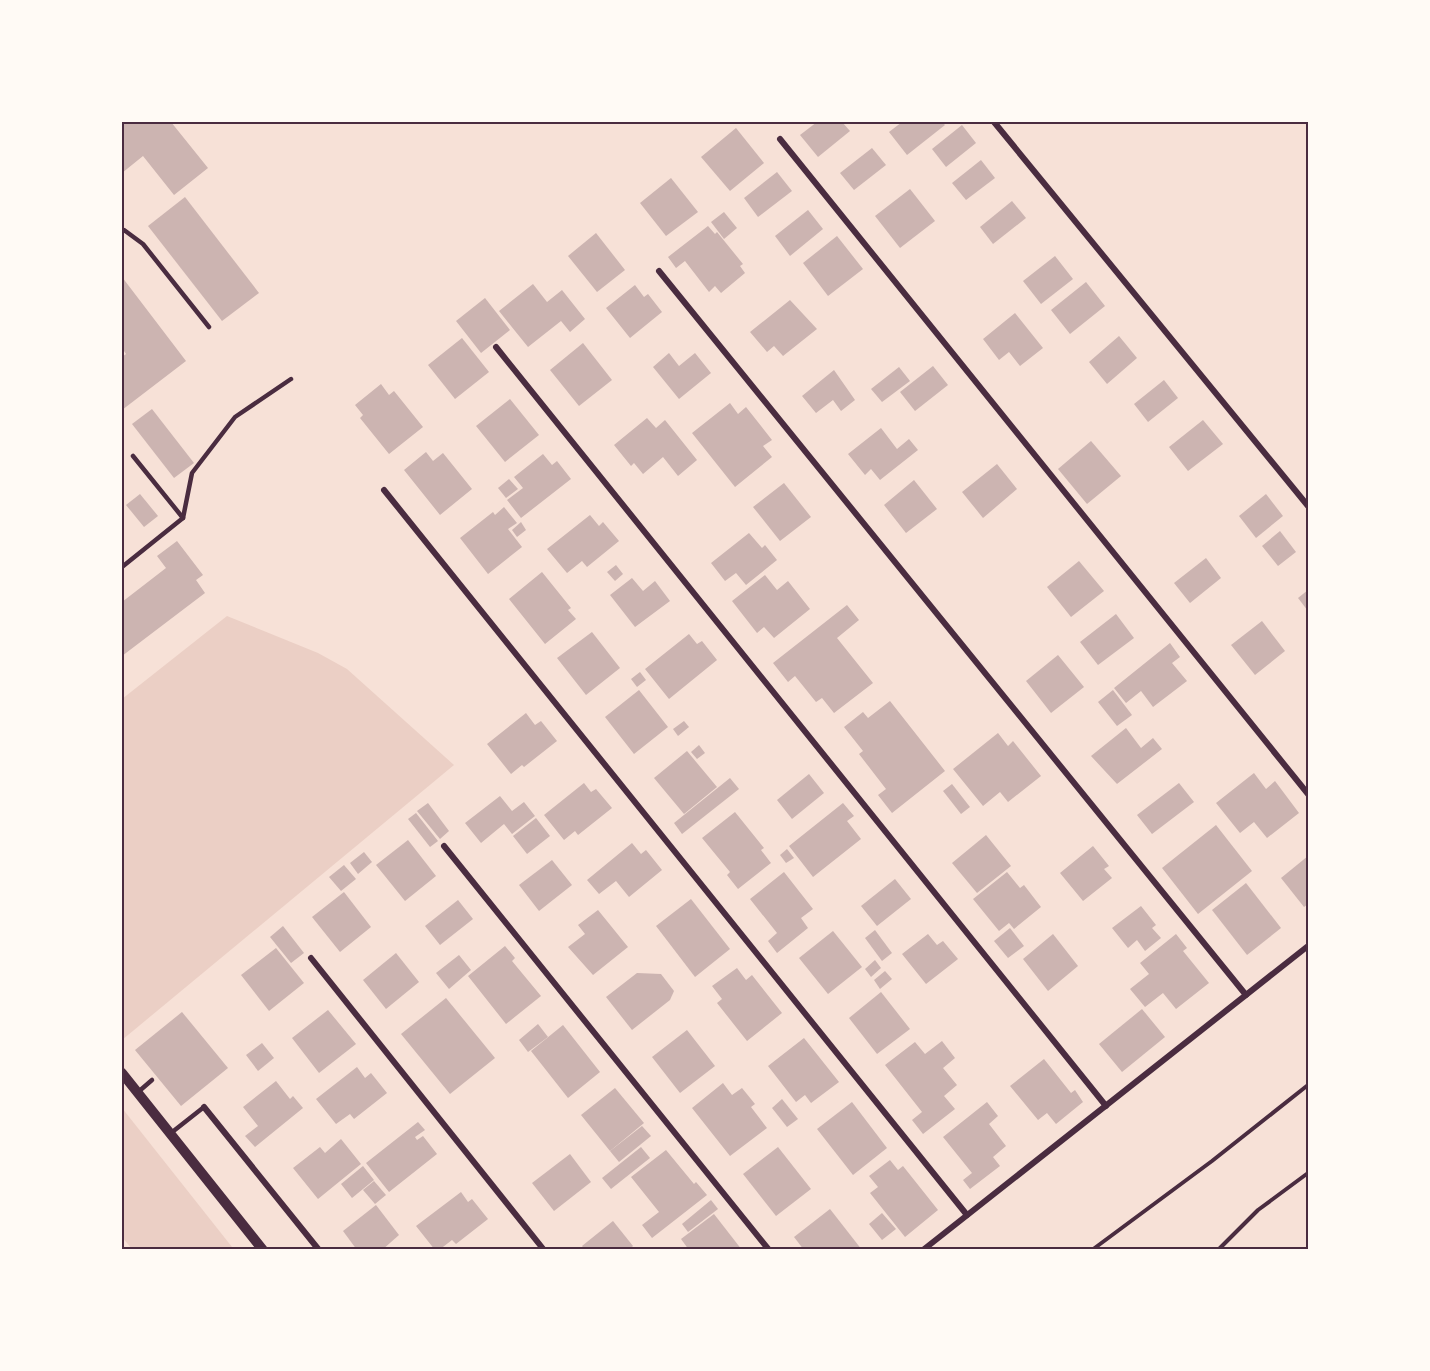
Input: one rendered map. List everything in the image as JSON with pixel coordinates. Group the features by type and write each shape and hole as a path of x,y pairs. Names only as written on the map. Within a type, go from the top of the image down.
{"street":[{"path":"994,122 1308,506"},
{"path":"780,139 1308,794"},
{"path":"659,271 1246,995"},
{"path":"496,347 1106,1106"},
{"path":"384,490 967,1215"},
{"path":"444,846 769,1250"},
{"path":"923,1250 1308,946"},
{"path":"311,958 544,1250"},
{"path":"122,1073 263,1250"},
{"path":"204,1107 319,1250"}],"lane":[{"path":"122,232 124,230 143,244 209,327"},
{"path":"122,567 183,518 192,473 235,417 291,379"},
{"path":"133,456 183,518"},
{"path":"137,1092 152,1080"},
{"path":"170,1134 204,1107"}],"path":[{"path":"1092,1250 1212,1161 1308,1085"},
{"path":"1218,1250 1258,1210 1308,1173"}],"shaded area":[{"path":"227,616 318,653 347,669 454,765 122,1040 122,699"},
{"path":"122,1108 232,1247 231,1249 132,1249 122,1237"}],"building":[{"path":"122,122 171,122 208,168 174,195 143,156 122,173"},
{"path":"817,122 842,122 850,131 818,157 800,135"},
{"path":"902,122 942,122 945,125 907,155 889,132"},
{"path":"962,125 976,143 946,167 932,149"},
{"path":"736,128 764,163 730,191 701,157"},
{"path":"872,148 886,165 854,190 840,173"},
{"path":"981,160 995,178 966,200 952,183"},
{"path":"777,172 792,191 758,217 744,198"},
{"path":"671,178 698,212 666,236 640,203"},
{"path":"910,189 935,221 900,248 875,216"},
{"path":"185,197 259,293 222,321 148,226"},
{"path":"1012,201 1026,218 993,244 980,227"},
{"path":"808,210 823,229 790,256 775,236"},
{"path":"724,212 737,228 724,239 711,222"},
{"path":"708,226 715,234 717,232 743,264 740,266 745,273 721,293 715,286 709,292 685,261 676,268 668,257"},
{"path":"596,233 625,270 597,292 568,256"},
{"path":"837,236 863,269 828,296 803,263"},
{"path":"1055,256 1073,279 1041,304 1023,281"},
{"path":"122,277 186,361 122,410 122,357 126,354 122,348"},
{"path":"1086,282 1105,306 1070,334 1051,310"},
{"path":"533,284 547,302 562,290 585,319 570,332 561,321 528,347 499,311"},
{"path":"635,285 644,297 648,294 662,312 630,338 606,308"},
{"path":"485,298 510,330 481,353 456,321"},
{"path":"790,300 817,329 783,356 774,346 767,352 750,332"},
{"path":"1015,313 1043,348 1020,366 1009,352 999,360 983,339"},
{"path":"1119,336 1137,358 1107,384 1089,362"},
{"path":"462,338 489,372 455,399 428,365"},
{"path":"583,343 612,380 579,406 550,370"},
{"path":"669,353 679,366 695,353 711,373 679,399 653,367"},
{"path":"933,366 948,385 915,411 900,392"},
{"path":"899,367 910,381 882,402 871,389"},
{"path":"834,370 855,400 841,411 833,400 816,413 802,396"},
{"path":"1164,380 1178,398 1148,422 1134,404"},
{"path":"381,384 389,395 394,391 423,427 389,454 360,418 363,415 355,405"},
{"path":"510,399 539,435 505,462 476,426"},
{"path":"730,403 738,414 746,407 772,440 763,446 772,457 735,487 692,433"},
{"path":"152,409 194,463 174,478 132,424"},
{"path":"647,418 656,428 665,420 697,460 678,476 663,457 643,474 634,463 631,466 614,445"},
{"path":"1203,420 1223,444 1188,471 1169,447"},
{"path":"881,428 897,449 909,439 918,450 880,480 871,469 865,475 848,454"},
{"path":"1091,441 1121,476 1087,504 1058,469"},
{"path":"426,452 433,461 443,453 472,489 440,515 404,470"},
{"path":"543,454 552,465 557,461 571,479 521,518 507,500 523,488 514,477"},
{"path":"997,464 1017,489 983,518 962,492"},
{"path":"509,479 518,489 506,498 498,488"},
{"path":"914,480 937,509 906,533 884,505"},
{"path":"784,483 811,517 780,541 753,507"},
{"path":"140,494 158,516 144,527 126,505"},
{"path":"1266,494 1283,516 1256,538 1239,516"},
{"path":"504,507 517,523 508,529 522,547 488,574 460,538 493,512 495,515"},
{"path":"590,515 599,526 603,522 619,541 587,567 582,561 567,573 547,549"},
{"path":"521,522 526,530 517,537 512,530"},
{"path":"1280,531 1296,552 1278,566 1262,546"},
{"path":"749,533 762,548 765,545 777,560 746,585 736,573 725,581 711,563"},
{"path":"177,541 203,575 196,580 205,593 122,656 122,602 166,568 157,556"},
{"path":"1206,558 1221,578 1190,603 1174,583"},
{"path":"1079,561 1104,591 1071,617 1047,587"},
{"path":"616,565 623,574 615,581 607,572"},
{"path":"542,572 571,608 568,610 576,619 545,644 509,599"},
{"path":"765,575 777,590 788,581 810,609 774,638 764,627 757,633 732,601"},
{"path":"632,578 643,591 655,581 670,601 635,627 610,595"},
{"path":"1308,590 1308,611 1298,598"},
{"path":"847,605 859,620 837,638 873,683 834,713 822,698 816,702 795,676 788,682 773,663"},
{"path":"1116,614 1134,638 1098,665 1080,642"},
{"path":"1262,621 1285,651 1255,675 1231,645"},
{"path":"592,632 620,668 586,695 557,658"},
{"path":"689,634 697,644 702,641 717,660 669,699 645,669"},
{"path":"1170,643 1180,657 1172,663 1187,681 1153,707 1141,691 1126,703 1114,688"},
{"path":"1058,655 1084,687 1051,713 1026,681"},
{"path":"640,672 646,680 637,687 631,679"},
{"path":"639,690 668,727 634,754 605,717"},
{"path":"1113,690 1132,715 1117,726 1098,702"},
{"path":"890,701 945,771 892,813 878,795 886,789 859,754 863,751 844,727 863,712 868,718"},
{"path":"526,713 535,725 541,721 557,741 524,767 522,765 511,774 487,744"},
{"path":"684,721 689,727 678,736 673,729"},
{"path":"1126,728 1141,748 1153,738 1162,749 1117,784 1091,756"},
{"path":"998,733 1008,746 1013,741 1041,776 1008,802 1000,792 983,806 953,769"},
{"path":"699,745 705,753 697,759 691,752"},
{"path":"687,751 717,787 684,814 654,778"},
{"path":"1254,773 1266,789 1275,781 1299,813 1267,838 1254,822 1240,833 1216,803"},
{"path":"809,774 824,793 792,819 777,800"},
{"path":"730,778 739,789 682,834 674,823"},
{"path":"584,783 591,792 596,789 612,808 578,835 575,831 564,840 544,815"},
{"path":"1179,783 1194,802 1152,834 1137,815"},
{"path":"952,784 970,807 961,814 943,791"},
{"path":"500,796 512,811 524,802 535,816 512,834 504,824 481,843 465,823"},
{"path":"428,803 449,831 440,839 417,811"},
{"path":"843,803 854,816 847,821 861,839 813,877 789,846"},
{"path":"735,812 764,848 761,850 771,863 738,889 727,875 730,872 702,838"},
{"path":"416,813 438,841 430,847 408,819"},
{"path":"536,818 550,836 527,854 513,836"},
{"path":"1216,825 1252,871 1198,914 1162,868"},
{"path":"986,835 1011,866 977,893 952,863"},
{"path":"408,840 436,876 405,901 376,865"},
{"path":"632,843 641,854 646,850 662,870 629,897 616,881 599,894 587,880"},
{"path":"1093,846 1109,866 1104,869 1112,878 1083,901 1060,873"},
{"path":"787,849 794,858 786,863 780,855"},
{"path":"364,852 372,862 358,874 350,863"},
{"path":"1308,856 1308,904 1304,907 1281,878"},
{"path":"552,860 572,885 539,911 519,885"},
{"path":"344,865 356,879 341,891 329,877"},
{"path":"784,872 813,909 801,918 808,928 777,953 768,941 777,933 750,899"},
{"path":"1007,872 1020,888 1024,885 1041,907 1014,929 1009,923 999,931 973,899"},
{"path":"895,879 911,899 877,926 861,906"},
{"path":"1246,883 1281,928 1247,955 1212,910"},
{"path":"344,892 371,927 340,952 312,917"},
{"path":"691,899 730,949 695,977 656,926"},
{"path":"458,900 473,919 440,945 425,926"},
{"path":"1141,906 1156,925 1152,928 1161,938 1145,951 1137,940 1128,948 1112,928"},
{"path":"598,910 628,947 593,975 568,947 585,934 578,925"},
{"path":"283,926 304,953 291,963 270,937"},
{"path":"1010,928 1024,946 1008,958 994,941"},
{"path":"875,930 892,953 882,961 865,938"},
{"path":"833,931 862,967 828,994 799,958"},
{"path":"928,934 937,945 943,941 958,959 926,984 902,954"},
{"path":"1053,934 1078,966 1048,991 1023,959"},
{"path":"1176,934 1187,948 1183,951 1209,983 1176,1009 1163,993 1145,1007 1130,989 1149,974 1140,963"},
{"path":"505,946 515,958 512,961 541,996 506,1024 468,976"},
{"path":"276,948 304,983 269,1011 241,975"},
{"path":"396,953 419,982 386,1009 363,980"},
{"path":"459,955 471,970 449,989 436,973"},
{"path":"875,960 881,968 871,977 865,969"},
{"path":"737,968 746,980 752,975 782,1013 747,1041 717,1003 722,999 712,986"},
{"path":"885,971 892,979 880,989 874,980"},
{"path":"637,973 661,974 674,991 670,1000 632,1030 606,997"},
{"path":"881,992 910,1029 877,1054 849,1018"},
{"path":"446,998 495,1058 450,1094 401,1034"},
{"path":"1142,1009 1165,1037 1122,1072 1099,1044"},
{"path":"328,1010 356,1044 319,1073 292,1038"},
{"path":"182,1012 228,1068 181,1106 135,1050"},
{"path":"538,1024 548,1037 528,1052 519,1040"},
{"path":"563,1025 600,1072 568,1098 531,1051"},
{"path":"687,1030 715,1066 680,1093 652,1057"},
{"path":"804,1038 839,1082 811,1103 805,1095 796,1102 768,1066"},
{"path":"942,1041 955,1058 943,1068 957,1085 944,1096 955,1109 923,1134 912,1120 922,1112 885,1065 915,1042 925,1054"},
{"path":"262,1043 274,1058 258,1071 246,1055"},
{"path":"1044,1059 1071,1093 1075,1090 1083,1102 1056,1124 1047,1113 1038,1120 1010,1086"},
{"path":"357,1067 365,1078 371,1073 387,1093 354,1119 350,1114 336,1124 316,1099"},
{"path":"276,1081 290,1099 293,1096 303,1108 255,1147 245,1136 258,1126 243,1107"},
{"path":"723,1083 732,1095 742,1088 755,1104 751,1107 767,1128 730,1156 692,1108"},
{"path":"615,1088 644,1123 610,1151 581,1115"},
{"path":"782,1099 798,1119 787,1127 772,1108"},
{"path":"852,1102 887,1148 853,1175 817,1129"},
{"path":"987,1102 998,1116 989,1124 1006,1146 993,1157 1000,1166 970,1189 963,1180 972,1173 943,1137"},
{"path":"418,1122 425,1130 415,1137 417,1140 423,1136 437,1154 389,1192 366,1163"},
{"path":"642,1126 651,1136 619,1162 610,1151"},
{"path":"341,1139 361,1164 318,1199 293,1168 320,1147 325,1153"},
{"path":"641,1147 650,1158 611,1189 602,1178"},
{"path":"778,1147 811,1189 776,1216 743,1174"},
{"path":"666,1150 694,1184 696,1182 707,1195 652,1238 642,1225 659,1212 631,1177"},
{"path":"570,1154 591,1182 554,1211 532,1183"},
{"path":"890,1160 898,1170 903,1166 938,1210 905,1237 870,1193 878,1187 869,1176"},
{"path":"363,1166 374,1180 352,1198 341,1184"},
{"path":"374,1181 386,1195 375,1204 363,1190"},
{"path":"461,1192 468,1202 472,1199 488,1219 456,1244 452,1240 439,1250 435,1250 416,1226"},
{"path":"711,1200 718,1209 688,1232 682,1224"},
{"path":"376,1205 399,1235 382,1250 357,1250 343,1231"},
{"path":"830,1209 862,1250 804,1250 794,1237"},
{"path":"882,1213 896,1229 882,1240 869,1224"},
{"path":"714,1214 742,1250 689,1250 681,1239"},
{"path":"613,1221 633,1246 629,1250 585,1250 582,1246"}]}
